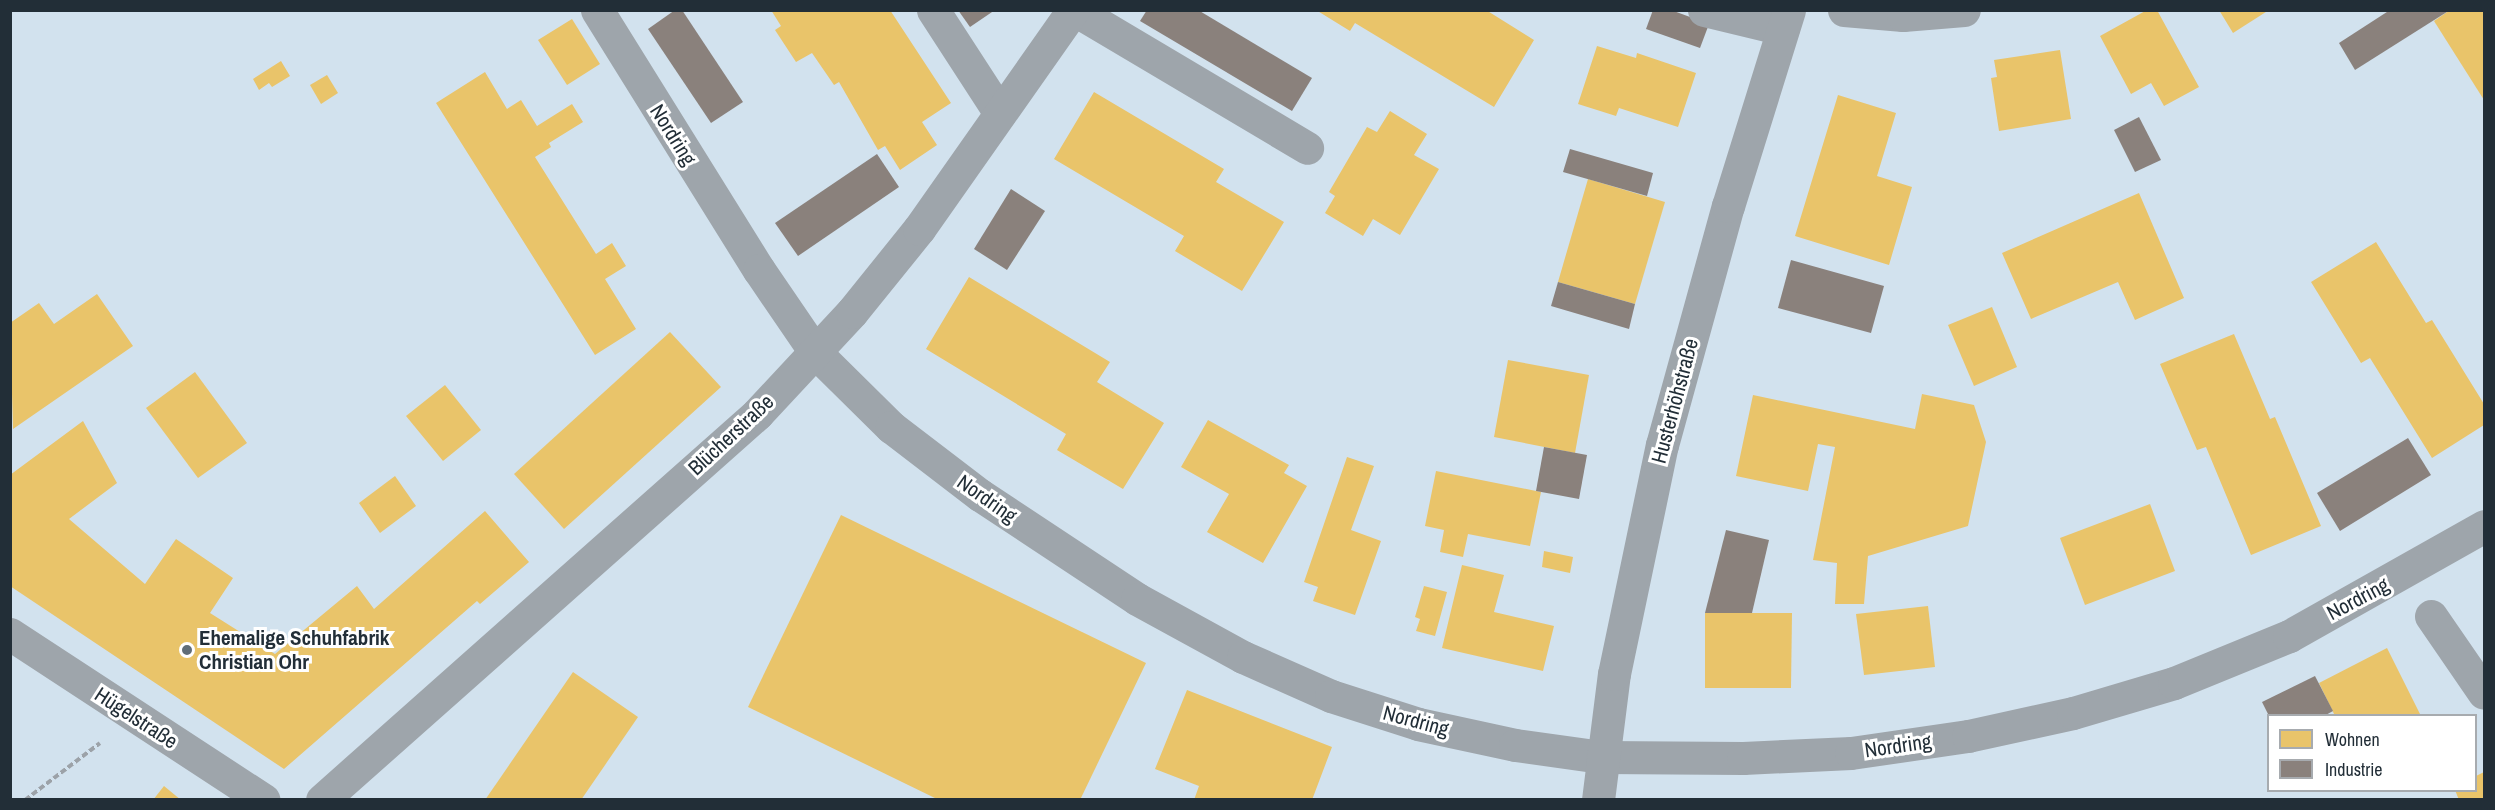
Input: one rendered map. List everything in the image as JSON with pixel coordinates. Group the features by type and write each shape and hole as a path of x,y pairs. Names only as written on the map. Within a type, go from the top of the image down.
{"street":[{"name":"Nordring","path":"597,10 759,270 815,351 891,427 980,495 1137,599 1243,657 1331,696 1418,724 1515,745 1602,756 1743,758 1851,753 1968,736 2073,713 2174,682 2289,636 2484,526"},
{"path":"933,10 1000,113"},
{"name":"Blücherstraße","path":"322,800 757,414 815,351 919,229 1074,10"},
{"path":"1074,10 1307,148"},
{"path":"1704,10 1786,20"},
{"path":"1844,10 1903,15 1964,10"},
{"name":"Husterhöhstraße","path":"1598,800 1614,674 1662,445 1728,206 1786,20"},
{"path":"2431,616 2484,693"},
{"name":"Hügelstraße","path":"10,633 264,800"}],"path":[{"path":"26,800 74,762"}],"building: Wohnen":[{"path":"771,10 890,10 951,103 922,122 937,145 900,170 885,146 878,150 839,82 834,85 812,53 796,62 775,30 781,26"},
{"path":"1316,10 1486,10 1534,40 1494,107 1355,23 1350,31"},
{"path":"2147,10 2157,10 2199,87 2164,106 2151,83 2131,94 2100,36"},
{"path":"2219,10 2269,10 2233,33"},
{"path":"2450,10 2484,10 2484,100 2434,21"},
{"path":"572,19 600,64 567,85 538,40"},
{"path":"1597,46 1636,58 1637,53 1696,73 1678,127 1619,108 1616,116 1578,104"},
{"path":"2060,50 2071,119 1999,131 1991,78 1997,77 1994,60"},
{"path":"281,61 290,76 272,87 269,83 259,90 253,79"},
{"path":"485,72 507,109 521,100 537,126 572,104 583,122 549,143 551,147 535,157 596,254 612,243 626,266 605,279 636,329 595,355 436,103"},
{"path":"327,75 338,93 321,104 310,85"},
{"path":"1094,92 1224,169 1216,182 1284,222 1242,291 1175,251 1184,236 1054,159"},
{"path":"1838,95 1896,113 1877,176 1912,187 1889,265 1795,236"},
{"path":"1390,111 1427,134 1414,155 1439,169 1400,235 1373,219 1363,236 1325,213 1335,196 1329,192 1367,127 1377,132"},
{"path":"1588,179 1665,202 1635,304 1558,282"},
{"path":"2139,193 2184,298 2135,320 2118,282 2031,319 2002,253"},
{"path":"2376,242 2426,323 2432,320 2484,404 2484,425 2432,458 2370,358 2361,363 2311,282"},
{"path":"969,277 1110,362 1097,382 1164,423 1123,489 1057,450 1066,434 926,349"},
{"path":"97,294 133,346 13,429 10,323 39,303 54,324"},
{"path":"1992,307 2017,367 1974,386 1948,325"},
{"path":"670,332 721,387 564,529 514,474"},
{"path":"2234,334 2270,419 2275,417 2321,526 2251,555 2206,447 2197,450 2160,364"},
{"path":"1508,360 1589,375 1575,453 1494,437"},
{"path":"195,372 247,443 198,478 146,408"},
{"path":"445,385 481,430 443,461 406,416"},
{"path":"1922,394 1974,405 1986,442 1968,526 1868,556 1864,604 1835,604 1837,563 1813,560 1835,447 1818,444 1808,491 1736,476 1753,395 1915,429"},
{"path":"1208,420 1289,465 1284,473 1307,486 1263,563 1207,532 1229,494 1181,467"},
{"path":"83,421 117,483 69,519 145,584 176,539 233,578 210,613 275,654 357,586 374,609 485,511 529,562 480,604 477,601 284,769 10,586 10,475"},
{"path":"1347,457 1374,466 1351,530 1381,541 1355,615 1313,601 1318,587 1304,582"},
{"path":"1436,471 1541,492 1530,546 1468,534 1463,557 1440,552 1444,530 1425,526"},
{"path":"395,476 416,506 380,533 359,503"},
{"path":"2150,504 2175,571 2085,605 2060,538"},
{"path":"841,515 1146,663 1080,800 939,800 748,707"},
{"path":"1544,551 1573,557 1570,573 1542,567"},
{"path":"1462,565 1504,575 1494,612 1554,626 1543,671 1442,648"},
{"path":"1424,586 1447,592 1435,636 1416,631 1420,619 1415,617"},
{"path":"1928,606 1935,667 1864,675 1856,614"},
{"path":"1705,613 1792,613 1791,688 1705,688"},
{"path":"2387,648 2420,714 2334,714 2319,683"},
{"path":"573,672 638,717 581,800 485,800"},
{"path":"1187,690 1332,747 1312,800 1194,800 1199,786 1155,769"},
{"path":"2484,772 2484,800 2459,800 2456,792 2477,792 2477,776"},
{"path":"164,786 181,800 153,800"}],"building: Industrie":[{"path":"675,10 682,10 743,102 711,123 648,29"},
{"path":"958,10 995,10 970,27"},
{"path":"1147,10 1198,10 1312,78 1292,111 1140,21"},
{"path":"1653,10 1671,10 1709,24 1700,48 1646,29"},
{"path":"2390,10 2450,10 2355,70 2339,43"},
{"path":"2139,117 2161,160 2135,172 2114,130"},
{"path":"1570,149 1653,173 1647,196 1563,172"},
{"path":"877,154 899,187 798,256 775,223"},
{"path":"1011,189 1045,211 1007,270 974,249"},
{"path":"1791,260 1884,286 1871,333 1778,308"},
{"path":"1558,282 1635,304 1629,329 1551,306"},
{"path":"2408,438 2431,475 2340,531 2317,493"},
{"path":"1544,447 1587,455 1579,499 1536,491"},
{"path":"1726,530 1769,540 1752,613 1705,613"},
{"path":"2315,676 2333,711 2328,714 2268,714 2262,702"}],"place":[{"name":"Ehemalige Schuhfabrik Christian Ohr","path":"187,650"}]}
